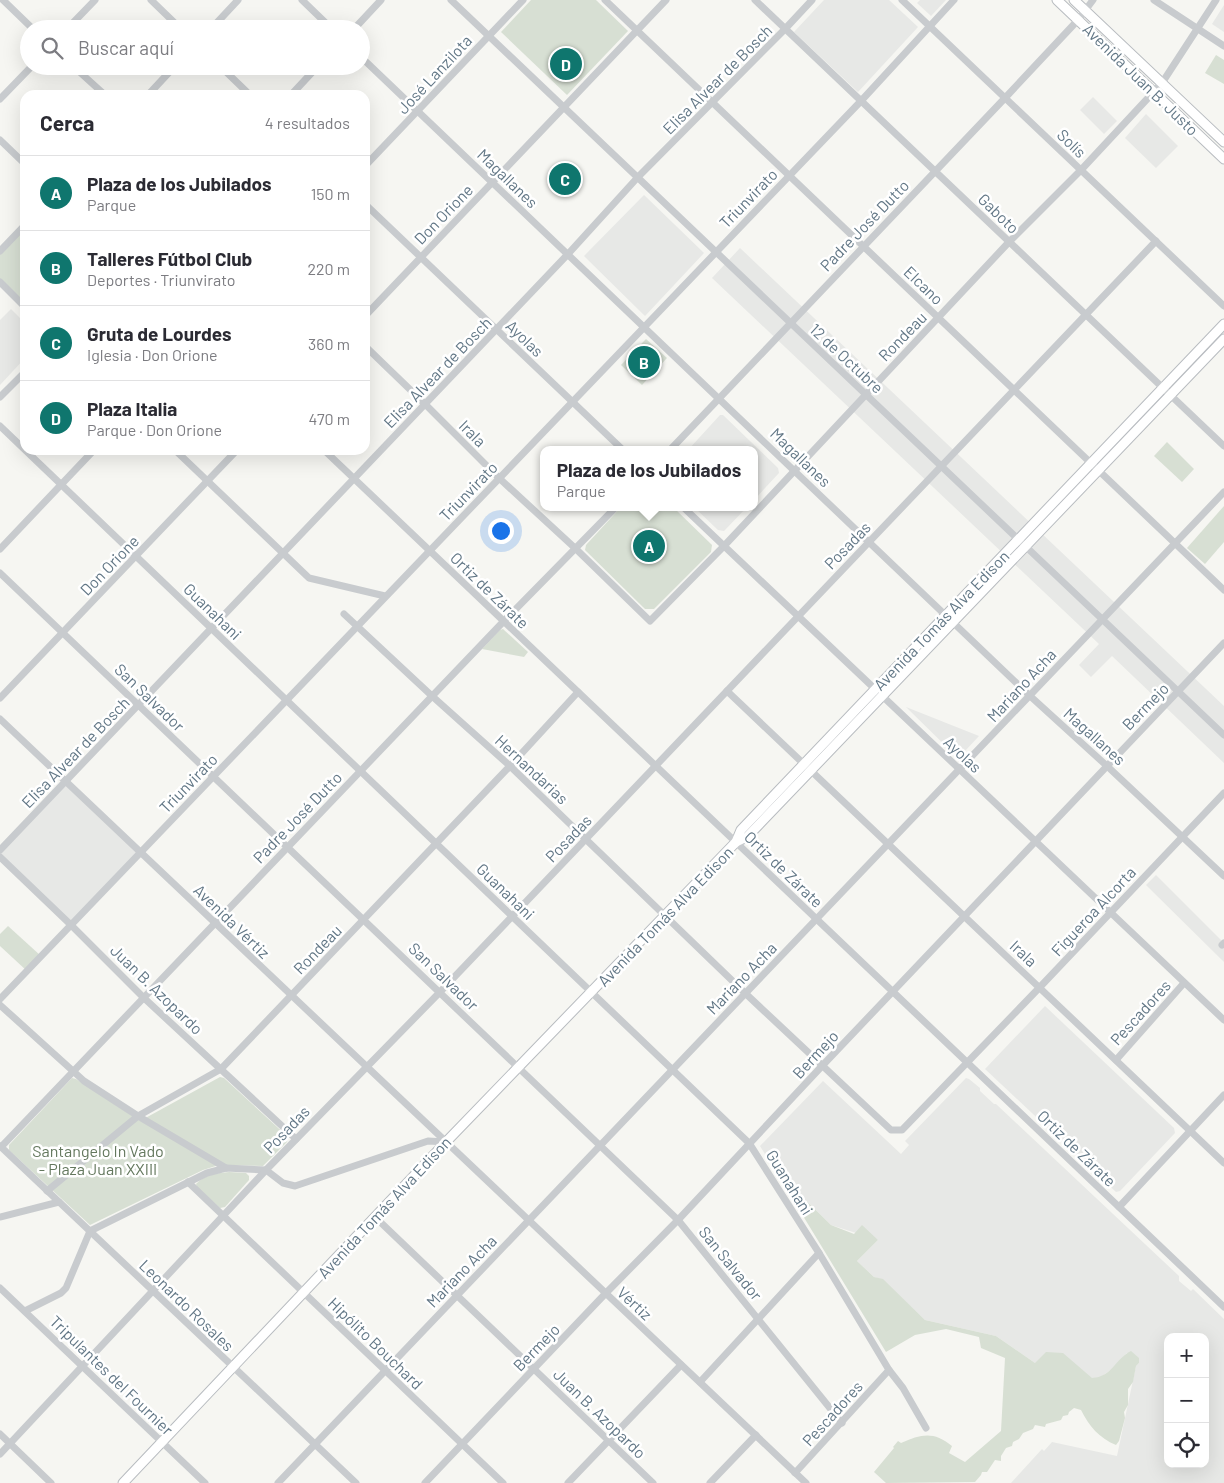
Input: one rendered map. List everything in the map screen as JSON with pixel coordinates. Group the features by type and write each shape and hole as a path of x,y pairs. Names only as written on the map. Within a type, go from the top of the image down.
{"main road":[{"name":"Avenida Juan B. Justo","path":"1057,0 1224,159"},
{"name":"Avenida Juan B. Justo","path":"1074,0 1224,142"},
{"name":"Avenida Tomás Alva Edison","path":"950,618 1018,540 1224,324"},
{"name":"Avenida Tomás Alva Edison","path":"736,842 747,837 807,768 878,693 950,618 1025,546 1224,338"},
{"name":"Avenida Tomás Alva Edison","path":"123,1483 446,1142 736,842 741,830 807,768"}],"street":[{"path":"3,0 24,20"},
{"path":"75,20 94,0"},
{"path":"150,0 171,20"},
{"path":"219,20 238,0"},
{"path":"302,0 323,20"},
{"path":"362,20 381,0"},
{"name":"12 de Octubre","path":"451,0 1224,734"},
{"name":"José Lanzilota","path":"370,161 522,0"},
{"name":"Elcano","path":"605,0 1224,590"},
{"name":"Don Orione","path":"370,311 666,0"},
{"name":"Gaboto","path":"755,0 1224,446"},
{"name":"Elisa Alvear de Bosch","path":"0,850 212,629 638,178 786,29 812,0"},
{"name":"Solís","path":"902,0 1224,306"},
{"name":"Triunvirato","path":"0,999 861,101 954,0"},
{"name":"Padre José Dutto","path":"674,446 1005,98 1078,20 1093,0"},
{"path":"1154,0 1224,46"},
{"name":"Rondeau","path":"758,509 1009,242 1154,92 1162,83 1216,0"},
{"name":"Magallanes","path":"370,66 1029,695 1224,876"},
{"path":"0,100 24,75"},
{"path":"83,75 99,90"},
{"path":"153,90 167,75"},
{"path":"229,75 245,90"},
{"path":"296,90 310,75"},
{"path":"0,140 20,159"},
{"name":"Ayolas","path":"370,209 619,446"},
{"path":"0,251 20,230"},
{"name":"Posadas","path":"0,1454 266,1170 586,840 1156,242"},
{"path":"0,282 20,302"},
{"name":"Irala","path":"370,351 499,478 650,621"},
{"path":"0,397 20,377"},
{"name":"Guanahani","path":"0,426 20,445"},
{"name":"Guanahani","path":"30,455 749,1143 819,1253 889,1370 904,1388 926,1428"},
{"path":"0,549 89,455"},
{"path":"180,455 309,578 314,581 385,596"},
{"name":"Don Orione","path":"0,698 232,455"},
{"name":"Ortiz de Zárate","path":"329,455 1224,1307"},
{"name":"Mariano Acha","path":"278,1483 1224,492"},
{"name":"Padre José Dutto","path":"1,1147 503,622 612,511"},
{"name":"Ayolas","path":"687,511 1224,1020"},
{"name":"Rondeau","path":"650,621 756,511"},
{"name":"San Salvador","path":"0,573 678,1220 842,1423"},
{"name":"Hernandarias","path":"344,614 510,766 888,1129 895,1131"},
{"name":"Bermejo","path":"425,1483 678,1220 1224,643"},
{"name":"Irala","path":"727,691 1224,1163"},
{"name":"Rondeau","path":"47,1191 138,1116 221,1070 578,692"},
{"name":"Avenida Vértiz","path":"0,720 446,1142"},
{"name":"Figueroa Alcorta","path":"895,1131 902,1130 968,1063 1224,792"},
{"name":"Juan B. Azopardo","path":"0,857 144,998 296,1139"},
{"name":"Pescadores","path":"1116,1060 1184,983"},
{"path":"0,1005 72,1072 138,1116 226,1168"},
{"path":"1119,1207 1224,1095"},
{"path":"25,1311 61,1293 66,1288 90,1231 207,1172 226,1168 266,1170 283,1183 295,1186 428,1141 446,1142"},
{"name":"Vértiz","path":"446,1142 806,1483"},
{"name":"Leonardo Rosales","path":"1,1147 232,1368 356,1483"},
{"name":"Hipólito Bouchard","path":"188,1182 502,1483"},
{"path":"0,1217 59,1202"},
{"name":"Juan B. Azopardo","path":"375,1217 653,1483"},
{"path":"700,1382 819,1253"},
{"name":"Tripulantes del Fournier","path":"2,1293 25,1311 205,1483"},
{"path":"568,1483 681,1365"},
{"name":"Pescadores","path":"795,1473 889,1370"},
{"path":"0,1434 51,1483"},
{"path":"710,1483 756,1435"}],"shaded area":[{"path":"824,0 889,0 918,27 858,92 794,32"},
{"path":"920,0 946,0 931,16 917,3"},
{"path":"1224,5 1224,32 1212,24"},
{"path":"1093,97 1117,121 1104,134 1080,110"},
{"path":"1146,114 1178,146 1156,168 1125,138"},
{"path":"644,195 704,253 645,316 584,256"},
{"path":"740,248 1224,706 1224,763 1112,656 1091,677 1079,665 1099,644 712,278"},
{"path":"11,309 20,318 20,363 0,385 0,320"},
{"path":"720,415 723,415 755,446 692,446"},
{"path":"758,449 778,468 779,473 758,496"},
{"path":"698,511 743,511 724,531 718,530"},
{"path":"906,707 979,736 964,752 962,750 956,756"},
{"path":"66,781 140,852 71,925 0,857 0,851"},
{"path":"1156,875 1224,943 1224,962 1146,885"},
{"path":"1045,1006 1174,1128 1175,1133 1120,1191 1116,1192 985,1069"},
{"path":"966,1078 969,1079 1179,1276 1179,1281 1191,1291 1193,1289 1224,1319 1224,1483 1011,1483 1042,1449 1044,1451 1052,1442 1117,1456 1136,1366 1139,1363 1138,1358 1133,1354 1127,1353 1116,1366 1101,1377 1090,1379 1035,1363 996,1336 925,1320 883,1280 874,1277 857,1261 878,1240 831,1225 775,1170 760,1146 823,1081 901,1154 909,1145 905,1141"}],"green space":[{"path":"531,0 596,0 628,31 567,95 501,32"},
{"path":"1216,55 1224,60 1224,84 1205,73"},
{"path":"20,230 20,302 0,282 0,251"},
{"path":"646,339 667,358 642,385 621,365"},
{"path":"1167,442 1194,469 1182,482 1154,456"},
{"path":"1224,506 1224,542 1205,564 1187,548"},
{"path":"617,511 677,511 712,545 711,552 654,609 645,609 585,550 586,545"},
{"path":"503,629 528,652 524,657 482,649"},
{"path":"8,926 41,956 27,971 0,946 0,934"},
{"name":"Santangelo In Vado - Plaza Juan XXIII","path":"220,1077 224,1078 288,1137 287,1142 263,1166 219,1165 203,1170 90,1225 9,1150 9,1145 72,1078 140,1121"},
{"path":"775,1170 831,1225 854,1234 862,1225 878,1240 857,1261 874,1277 883,1279 925,1320 996,1336 1035,1363 1046,1352 1063,1353 1092,1378 1099,1377 1109,1371 1121,1358 1131,1351 1139,1358 1139,1363 1136,1366 1133,1382 1128,1389 1128,1405 1124,1412 1125,1418 1119,1441 1116,1445 1100,1435 1091,1426 1081,1410 1074,1408 1068,1415 1063,1416 1061,1420 1046,1424 1045,1427 1035,1425 1033,1429 1023,1433 1019,1439 1013,1442 1012,1446 1006,1448 1001,1456 1001,1461 995,1460 987,1472 982,1472 975,1482 886,1483 874,1472 898,1441 901,1443 921,1436 933,1436 952,1446 949,1453 965,1462 1001,1431 1005,1358 981,1348 979,1337 946,1329 915,1335 886,1352"},
{"path":"229,1172 246,1173 249,1176 249,1180 225,1207 220,1208 196,1184 215,1174"}],"place":[{"name":"Plaza Italia","path":"566,64"},
{"name":"Gruta de Lourdes","path":"565,179"},
{"name":"Talleres Fútbol Club","path":"644,362"},
{"name":"Plaza de los Jubilados","path":"649,546"}]}
